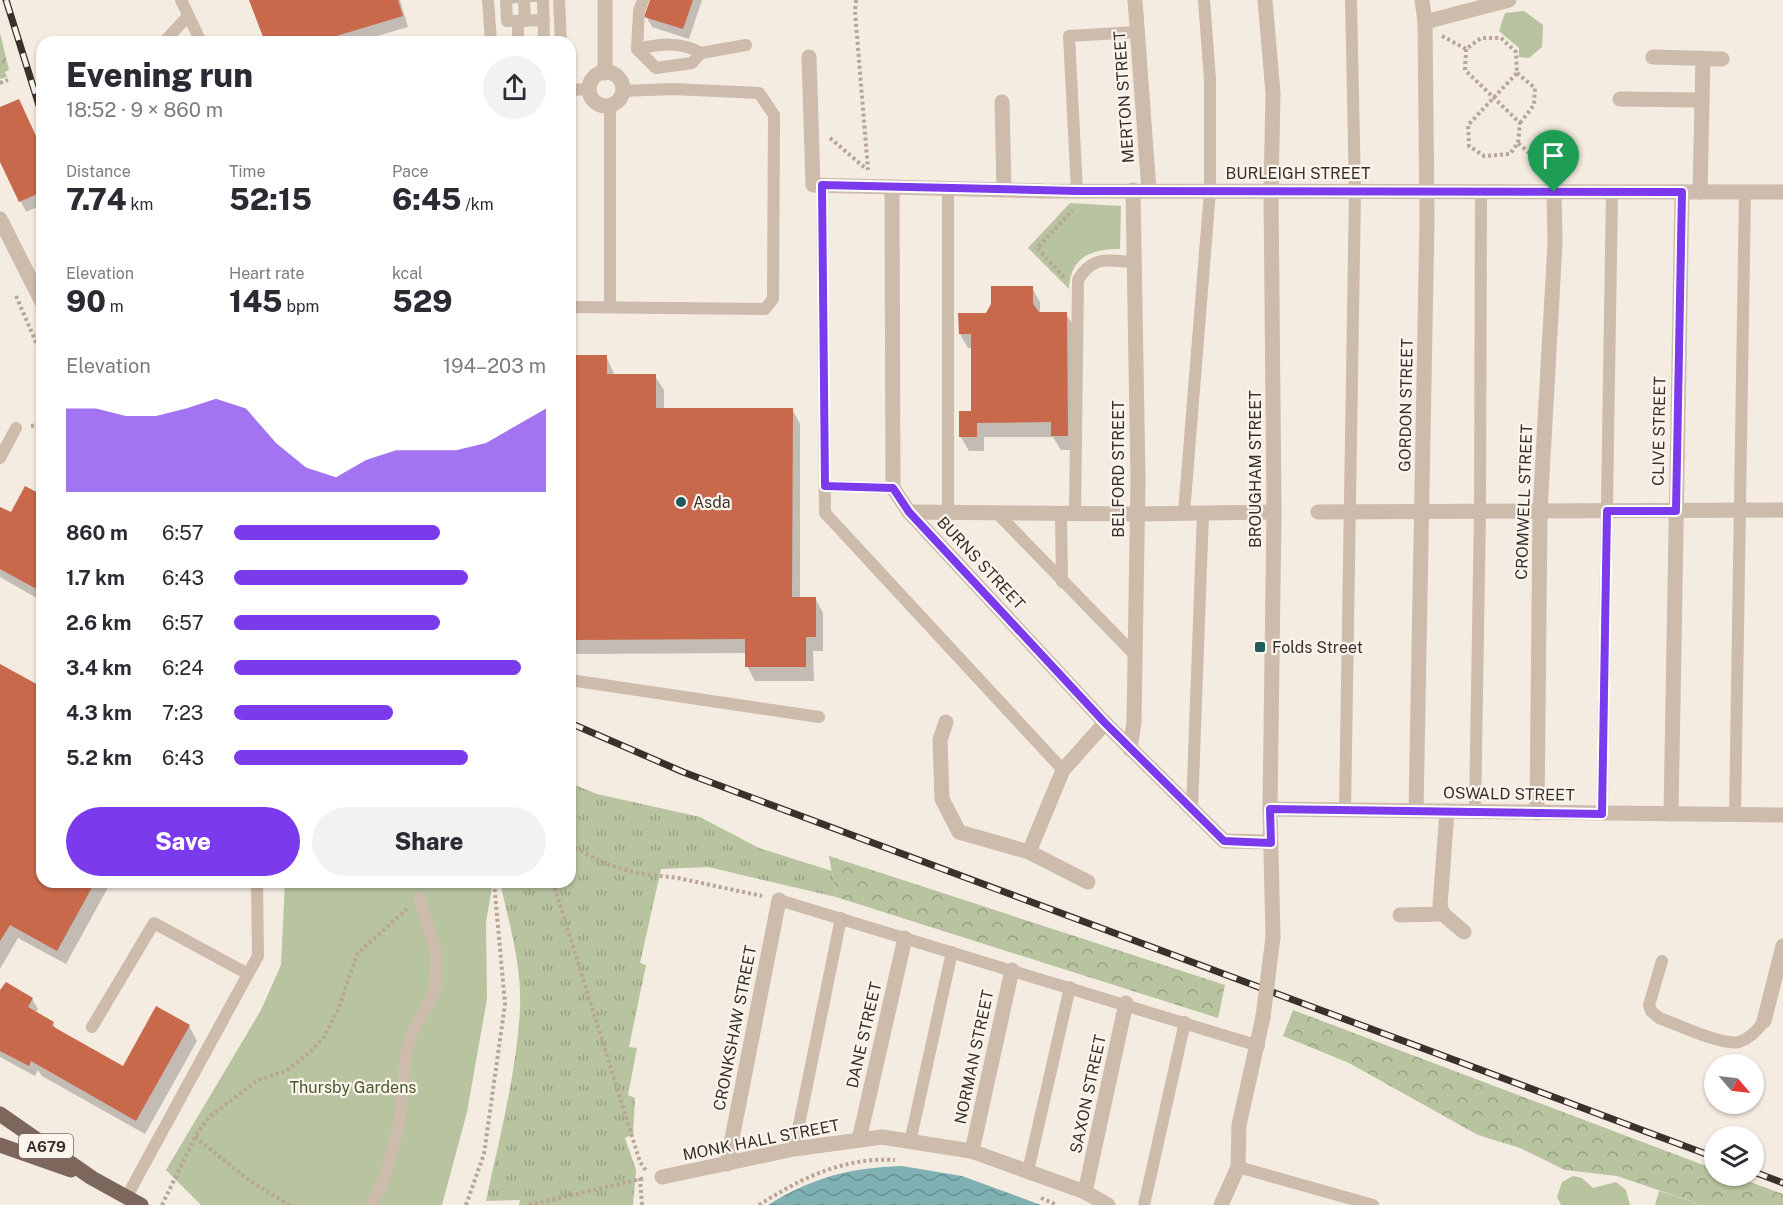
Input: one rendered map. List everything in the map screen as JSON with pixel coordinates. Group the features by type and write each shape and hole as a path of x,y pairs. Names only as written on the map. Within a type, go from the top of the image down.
{"main road":[{"name":"A679","path":"0,1114 92,1178"},
{"name":"A679","path":"0,1134 50,1162 92,1178"},
{"path":"0,1145 50,1162"},
{"path":"92,1178 141,1205"}],"street":[{"path":"604,0 605,73"},
{"name":"MERTON STREET","path":"1135,0 1141,190"},
{"name":"BROUGHAM STREET","path":"1238,1167 1239,1125 1258,1046 1273,937 1270,809 1274,512 1271,191 1273,93 1265,0"},
{"name":"GORDON STREET","path":"1416,811 1426,193 1425,22 1422,0"},
{"path":"1425,22 1479,4 1509,0"},
{"path":"809,57 811,122 817,185"},
{"path":"1653,57 1722,59"},
{"path":"1700,192 1703,58"},
{"path":"605,73 618,78 622,91 618,100 610,105 601,106 595,102 589,89 594,77 605,73"},
{"path":"1620,99 1701,100"},
{"path":"1002,102 1004,190"},
{"name":"BURLEIGH STREET","path":"817,185 869,179 892,187 1004,190 1426,193 1783,192"},
{"path":"892,187 893,488"},
{"name":"BELFORD STREET","path":"1130,749 1134,722 1137,514 1135,262 1141,190"},
{"name":"CROMWELL STREET","path":"1537,813 1540,511 1555,243 1554,192"},
{"name":"CLIVE STREET","path":"1671,814 1682,192"},
{"path":"0,222 36,291"},
{"name":"BURNS STREET","path":"893,488 909,512 1105,723 1224,841 1271,843"},
{"path":"1318,512 1783,510"},
{"path":"909,512 1137,514 1274,512"},
{"path":"946,722 940,740 942,799 959,832 1029,852 1088,882"},
{"path":"1029,852 1063,770 1105,723"},
{"name":"OSWALD STREET","path":"1270,809 1783,815"},
{"path":"1447,812 1440,906 1443,914 1464,932"},
{"name":"CRONKSHAW STREET","path":"727,1164 779,900"},
{"path":"1400,915 1443,914"},
{"name":"DANE STREET","path":"859,1140 905,938"},
{"path":"1764,1021 1783,946"},
{"name":"NORMAN STREET","path":"972,1152 1012,970"},
{"name":"SAXON STREET","path":"1085,1192 1126,1003"},
{"name":"MONK HALL STREET","path":"662,1177 794,1149 882,1137 972,1152 1085,1192 1108,1205"},
{"path":"1221,1205 1238,1167"}],"lane":[{"path":"181,0 198,36"},
{"path":"488,0 491,36"},
{"path":"506,0 507,21 544,20"},
{"path":"519,36 524,0"},
{"path":"543,0 544,36"},
{"path":"559,0 561,36"},
{"path":"643,0 639,11 637,49 656,68 692,63 701,53 746,45"},
{"path":"1184,513 1210,191 1210,80 1204,0"},
{"path":"1346,810 1355,191 1351,0"},
{"path":"170,36 189,16"},
{"path":"1077,191 1069,36 1137,32"},
{"path":"637,49 658,44 689,46 701,53"},
{"path":"576,90 589,89"},
{"path":"576,307 765,309 773,298 774,115 759,93 673,89 622,91"},
{"path":"610,105 610,307"},
{"path":"817,185 825,513 1063,770"},
{"path":"948,188 948,513"},
{"path":"1475,812 1480,511 1481,192"},
{"path":"1602,814 1612,192"},
{"path":"1735,815 1745,192"},
{"path":"1062,582 1068,513 1078,280 1086,267 1098,261 1135,262"},
{"path":"0,458 16,428"},
{"path":"825,486 893,488"},
{"path":"997,513 1135,655"},
{"path":"1192,810 1203,513"},
{"path":"576,681 819,717"},
{"path":"126,1198 258,956 257,888"},
{"path":"371,1205 384,1180 395,1144 406,1056 412,1032 435,992 436,952 419,897"},
{"path":"779,900 1126,1003 1258,1046"},
{"path":"794,1149 841,918"},
{"path":"92,1027 154,923 248,974"},
{"path":"910,1142 952,952"},
{"path":"1662,961 1649,1005 1651,1011 1659,1018 1726,1042 1739,1042 1755,1034 1764,1021"},
{"path":"1028,1172 1070,987"},
{"path":"1144,1205 1185,1022"},
{"path":"1238,1167 1372,1205"}],"path":[{"path":"856,0 869,179"},
{"path":"1425,22 1437,33 1466,49"},
{"path":"1466,49 1481,38 1501,38 1516,52 1517,73 1468,125 1469,146 1484,156 1509,154 1518,143 1520,123 1534,105 1535,88 1517,73"},
{"path":"1466,49 1465,70 1520,123"},
{"path":"0,83 8,80"},
{"path":"811,122 869,179"},
{"path":"1518,143 1552,173 1554,192"},
{"path":"1077,191 1078,200 1074,208 1037,248 1067,280 1078,280"},
{"path":"576,848 603,863 635,873 678,878 779,900"},
{"path":"466,1205 484,1154 505,1004 495,888"},
{"path":"528,1205 651,1177 640,1162 555,888"},
{"path":"162,1205 195,1137 209,1118 258,1080 286,1071 311,1051 324,1037 338,1010 357,954 419,897"},
{"path":"195,1137 249,1181 289,1205"},
{"path":"759,1205 792,1184 849,1162 900,1160"},
{"path":"640,1178 642,1205"},
{"path":"1036,1196 1057,1205"}],"green space":[{"path":"1524,11 1543,25 1542,47 1529,58 1519,57 1519,48 1499,31 1505,13"},
{"path":"0,33 9,70 5,72 7,77 0,79"},
{"path":"1070,203 1121,206 1120,249 1091,253 1084,257 1073,269 1069,289 1028,248"},
{"path":"576,785 597,794 700,817 759,848 832,871 836,897 708,867 661,869 640,963 646,965 629,1047 637,1048 628,1095 635,1098 633,1134 625,1138 636,1170 633,1205 519,1205 520,1200 486,1201 502,1130 518,1032 519,976 501,888 576,888"},
{"path":"829,856 1225,985 1218,1018 836,897"},
{"name":"Thursby Gardens","path":"285,888 492,888 486,922 487,999 467,1112 442,1205 201,1205 166,1170 261,1010 281,965"},
{"path":"1293,1010 1704,1165 1704,1186 1761,1186 1783,1194 1783,1205 1702,1205 1617,1176 1565,1170 1520,1148 1478,1135 1349,1063 1283,1036"},
{"path":"1573,1176 1582,1178 1593,1188 1616,1182 1626,1190 1630,1205 1561,1205 1557,1197 1562,1182"},
{"path":"1659,1191 1702,1205 1655,1205"}],"water":[{"path":"902,1166 962,1176 1041,1205 768,1205 800,1187 832,1176 865,1169"}],"building":[{"path":"249,0 398,0 403,16 336,36 263,36"},
{"path":"650,0 693,0 683,29 644,17"},
{"path":"19,99 36,136 36,195 19,202 0,162 0,107"},
{"path":"991,286 1033,286 1033,304 1039,312 1067,312 1068,436 1051,436 1051,422 977,423 977,437 959,437 959,411 971,411 971,334 959,334 958,313 986,313 991,304"},
{"name":"Asda","path":"576,355 607,355 607,374 656,374 656,408 793,408 792,597 816,597 816,637 806,637 806,667 745,667 745,639 576,640"},
{"path":"25,486 36,492 36,589 0,569 0,507 11,512"},
{"path":"0,664 36,684 36,888 92,888 57,951 10,925 0,941"},
{"path":"6,982 33,998 28,1007 54,1022 52,1026 123,1066 156,1006 190,1025 136,1121 31,1061 29,1066 0,1051 0,990"}],"railway":[{"path":"6,0 36,96"},
{"path":"576,726 683,772 1704,1153"},
{"path":"1764,1176 1783,1183"}],"place":[{"name":"Asda","path":"681,502"},
{"name":"Folds Street","path":"1260,647"}],"route":[{"path":"822,185 1077,191 1554,192 1682,192 1676,511 1607,511 1602,814 1270,809 1271,843 1224,841 1105,723 909,512 893,488 825,486 822,185"}]}
